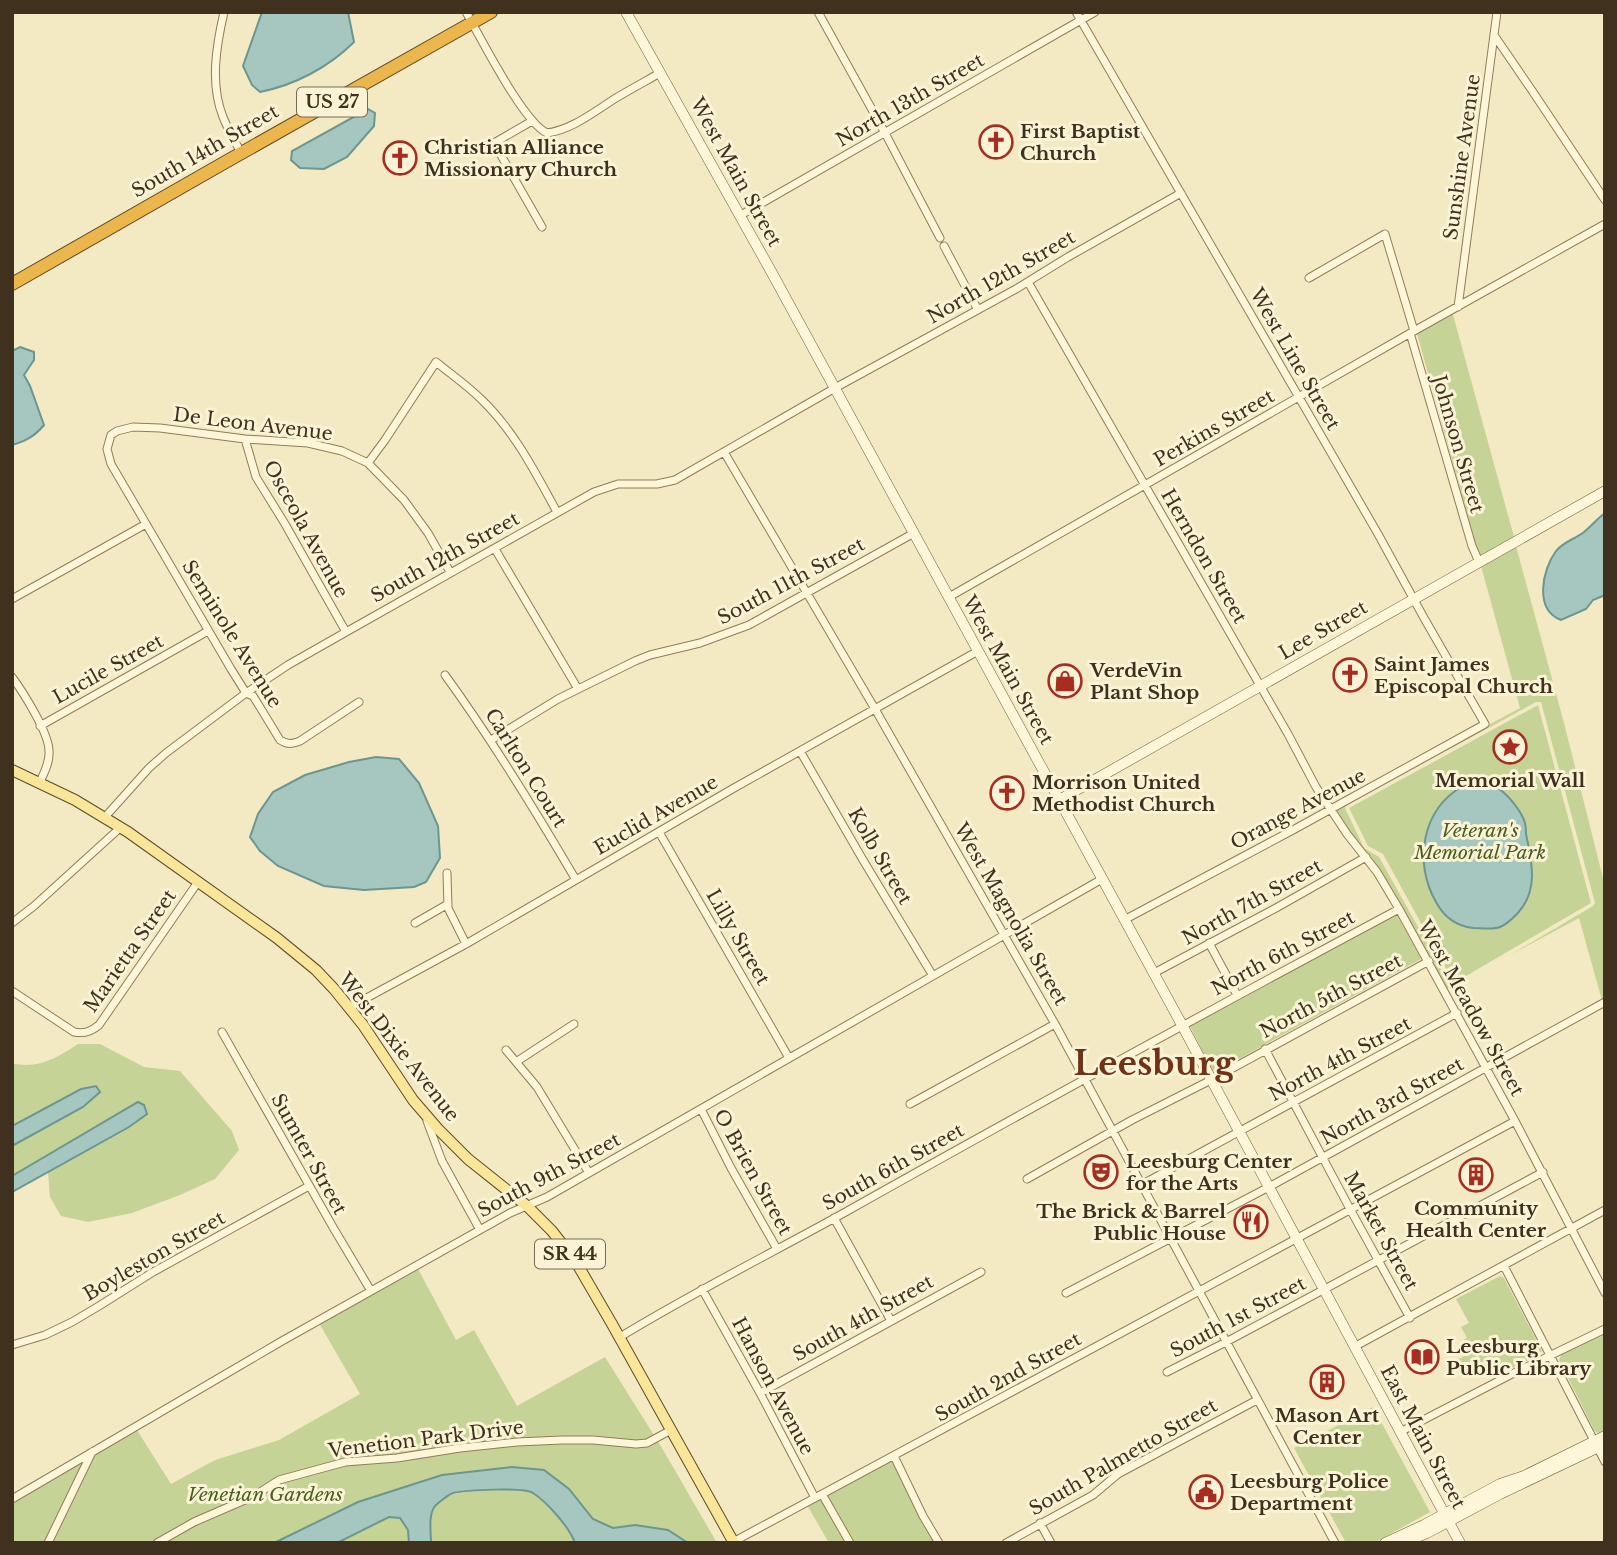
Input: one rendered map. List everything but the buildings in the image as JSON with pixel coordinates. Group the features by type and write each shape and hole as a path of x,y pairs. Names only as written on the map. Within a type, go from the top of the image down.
{"highway":[{"name":"South 14th Street","path":"12,284 469,18 491,12"}],"main road":[{"name":"West Main Street","path":"626,12 741,215 1354,1347"},
{"name":"Lee Street","path":"1059,800 1605,491"},
{"name":"West Dixie Avenue","path":"12,770 106,817 316,970 350,1007 401,1084 425,1114 468,1158 527,1206 552,1231 576,1262 734,1542"},
{"name":"East Main Street","path":"1354,1347 1460,1543"},
{"path":"1403,1543 1427,1533 1500,1484 1599,1445 1605,1436"},
{"path":"1385,1543 1446,1518"}],"street":[{"path":"224,12 218,40 216,87 223,116 241,153"},
{"path":"818,12 940,238"},
{"name":"West Line Street","path":"1076,12 1378,534 1484,723"},
{"name":"North 13th Street","path":"741,215 1095,12"},
{"path":"1491,12 1496,16"},
{"name":"Sunshine Avenue","path":"1458,307 1496,16"},
{"path":"469,18 532,121 547,133 588,116 660,73"},
{"path":"1494,35 1605,200"},
{"path":"532,121 494,143 542,227"},
{"name":"North 12th Street","path":"835,388 1028,282 1181,193"},
{"name":"Perkins Street","path":"949,597 1605,224"},
{"name":"Johnson Street","path":"1308,278 1385,234 1472,546 1479,562"},
{"path":"944,246 978,310"},
{"name":"Herndon Street","path":"1028,282 1330,810"},
{"path":"368,463 436,362 496,415 517,442 557,512"},
{"name":"South 12th Street","path":"106,817 149,768 166,753 246,692 288,665 557,512 607,487 635,483 657,484 675,480 835,388"},
{"name":"De Leon Avenue","path":"111,465 107,449 111,435 133,426 320,445 342,451 368,463 404,500 450,572"},
{"name":"Osceola Avenue","path":"245,439 256,477 346,632"},
{"name":"West Magnolia Street","path":"724,452 1055,1024 1335,1543"},
{"name":"Seminole Avenue","path":"111,465 208,631 280,740 286,744 300,741 359,702"},
{"path":"12,599 146,524"},
{"name":"South 11th Street","path":"491,740 578,689 650,656 700,643 749,625 914,533"},
{"path":"495,549 578,689"},
{"name":"Lucile Street","path":"40,782 50,752 40,726 208,631"},
{"name":"Euclid Avenue","path":"350,1007 466,944 978,651"},
{"name":"Carlton Court","path":"445,675 491,740 576,880"},
{"path":"12,677 25,695 40,726"},
{"name":"Orange Avenue","path":"1124,920 1330,810 1484,723"},
{"name":"Kolb Street","path":"800,751 933,976"},
{"name":"West Meadow Street","path":"1330,810 1366,857 1399,908 1543,1172 1605,1293"},
{"path":"12,923 121,827"},
{"name":"Lilly Street","path":"659,832 789,1058"},
{"name":"North 7th Street","path":"1153,974 1366,857"},
{"path":"447,873 448,904 466,944"},
{"name":"South 9th Street","path":"12,1499 282,1341 510,1213 547,1197 1102,879"},
{"name":"Marietta Street","path":"12,991 74,1032 94,1030 198,882"},
{"path":"415,923 448,904"},
{"name":"North 6th Street","path":"1182,1025 1399,908"},
{"path":"1209,943 1237,995"},
{"name":"North 5th Street","path":"1027,1179 1429,961"},
{"name":"North 3rd Street","path":"1066,1293 1323,1158 1605,1002"},
{"name":"North 4th Street","path":"1239,1132 1457,1013"},
{"path":"516,1062 574,1024"},
{"path":"910,1104 1055,1024"},
{"name":"South 6th Street","path":"620,1337 702,1289 1182,1025"},
{"name":"Sumter Street","path":"222,1032 371,1291"},
{"name":"Market Street","path":"1265,1049 1410,1318"},
{"path":"506,1050 537,1087 589,1173"},
{"name":"O Brien Street","path":"701,1109 777,1249"},
{"path":"425,1114 442,1161 480,1230"},
{"name":"South 2nd Street","path":"734,1542 1515,1121"},
{"path":"1141,1185 1239,1132"},
{"name":"South 1st Street","path":"1167,1372 1543,1172"},
{"name":"Boyleston Street","path":"12,1345 45,1335 72,1322 153,1272 309,1186"},
{"path":"1354,1347 1605,1210"},
{"path":"834,1218 891,1321"},
{"path":"1504,1266 1599,1445 1605,1462"},
{"name":"South 4th Street","path":"760,1393 981,1272"},
{"name":"Hanson Avenue","path":"702,1289 819,1496 850,1543"},
{"path":"1400,1432 1605,1329"},
{"name":"South Palmetto Street","path":"1006,1543 1093,1495 1118,1474 1257,1400"},
{"name":"Venetion Park Drive","path":"157,1543 194,1522 254,1496 279,1480 345,1462 528,1441 647,1443 671,1430"},
{"path":"48,1543 93,1452"},
{"path":"894,1456 939,1543"},
{"path":"1040,1523 1051,1543"}],"green space":[{"path":"1452,311 1514,537 1479,557 1416,330"},
{"path":"1516,546 1605,886 1603,1004 1579,918 1510,955 1595,903 1541,702 1536,702 1345,808 1364,848 1379,857 1451,986 1445,990 1373,865 1361,860 1332,809 1520,708 1481,566"},
{"name":"Veteran's Memorial Park","path":"1538,705 1591,903 1454,983 1383,854 1368,846 1349,808"},
{"path":"1397,915 1421,959 1213,1073 1190,1026"},
{"path":"78,1044 100,1044 144,1067 180,1071 232,1131 239,1150 215,1179 132,1213 88,1222 61,1216 50,1197 48,1172 129,1127 147,1114 144,1105 138,1102 12,1176 12,1146 83,1107 81,1089 12,1126 12,1063 39,1063 55,1058"},
{"path":"417,1267 456,1340 474,1330 517,1406 605,1357 717,1543 688,1543 668,1530 635,1525 613,1528 593,1519 569,1489 544,1470 299,1530 274,1543 12,1543 12,1501 135,1427 171,1484 215,1460 279,1440 360,1394 319,1323"},
{"path":"1500,1276 1504,1278 1542,1351 1492,1378 1478,1370 1462,1374 1455,1361 1466,1355 1464,1350 1468,1347 1464,1339 1467,1338 1461,1327 1469,1323 1456,1299"},
{"path":"1605,1333 1605,1433 1602,1434 1594,1430 1559,1360 1562,1353"},
{"path":"1373,1407 1430,1512 1374,1543 1346,1543 1294,1448"},
{"path":"894,1456 942,1543 829,1543 807,1505"},
{"path":"514,1489 531,1492 542,1500 562,1522 575,1543 431,1543 432,1514 443,1499 461,1492"},
{"name":"Venetian Gardens","path":"389,1517 400,1518 408,1530 409,1543 337,1543"}],"water":[{"path":"262,12 348,12 354,42 311,74 260,92 252,85 243,66"},
{"path":"368,109 375,113 374,126 347,157 324,169 300,168 291,160 292,151"},
{"path":"20,347 34,352 34,360 24,375 44,425 30,438 12,445 12,351"},
{"path":"1605,513 1605,595 1593,600 1586,609 1561,620 1552,615 1544,599 1547,568 1559,548 1584,532"},
{"path":"376,757 399,759 419,783 438,826 440,858 426,882 414,887 364,890 324,886 278,866 260,851 250,837 258,814 273,792 305,775"},
{"path":"1463,786 1499,789 1513,802 1525,823 1532,866 1529,896 1517,914 1497,928 1467,927 1451,920 1436,902 1425,870 1424,854 1430,822 1449,796"},
{"path":"96,1086 100,1092 83,1107 12,1146 12,1126 81,1089"},
{"path":"138,1102 144,1105 147,1114 129,1127 12,1192 12,1176"},
{"path":"512,1467 544,1470 569,1489 593,1519 613,1528 635,1525 668,1530 688,1543 575,1543 563,1523 533,1493 481,1490 453,1493 435,1506 431,1514 431,1543 409,1543 408,1530 400,1518 389,1517 337,1543 274,1543 358,1502 442,1475"}],"place":[{"name":"First Baptist Church","path":"996,142"},
{"name":"Christian Alliance Missionary Church","path":"400,158"},
{"name":"Saint James Episcopal Church","path":"1350,675"},
{"name":"VerdeVin Plant Shop","path":"1065,681"},
{"name":"Memorial Wall","path":"1510,747"},
{"name":"Morrison United Methodist Church","path":"1007,793"},
{"name":"Leesburg Center for the Arts","path":"1101,1172"},
{"name":"Community Health Center","path":"1476,1175"},
{"name":"The Brick & Barrel Public House","path":"1251,1222"},
{"name":"Leesburg Public Library","path":"1422,1357"},
{"name":"Mason Art Center","path":"1327,1382"},
{"name":"Leesburg Police Department","path":"1206,1492"}],"district":[{"name":"Leesburg","path":"1154,1063"}]}
